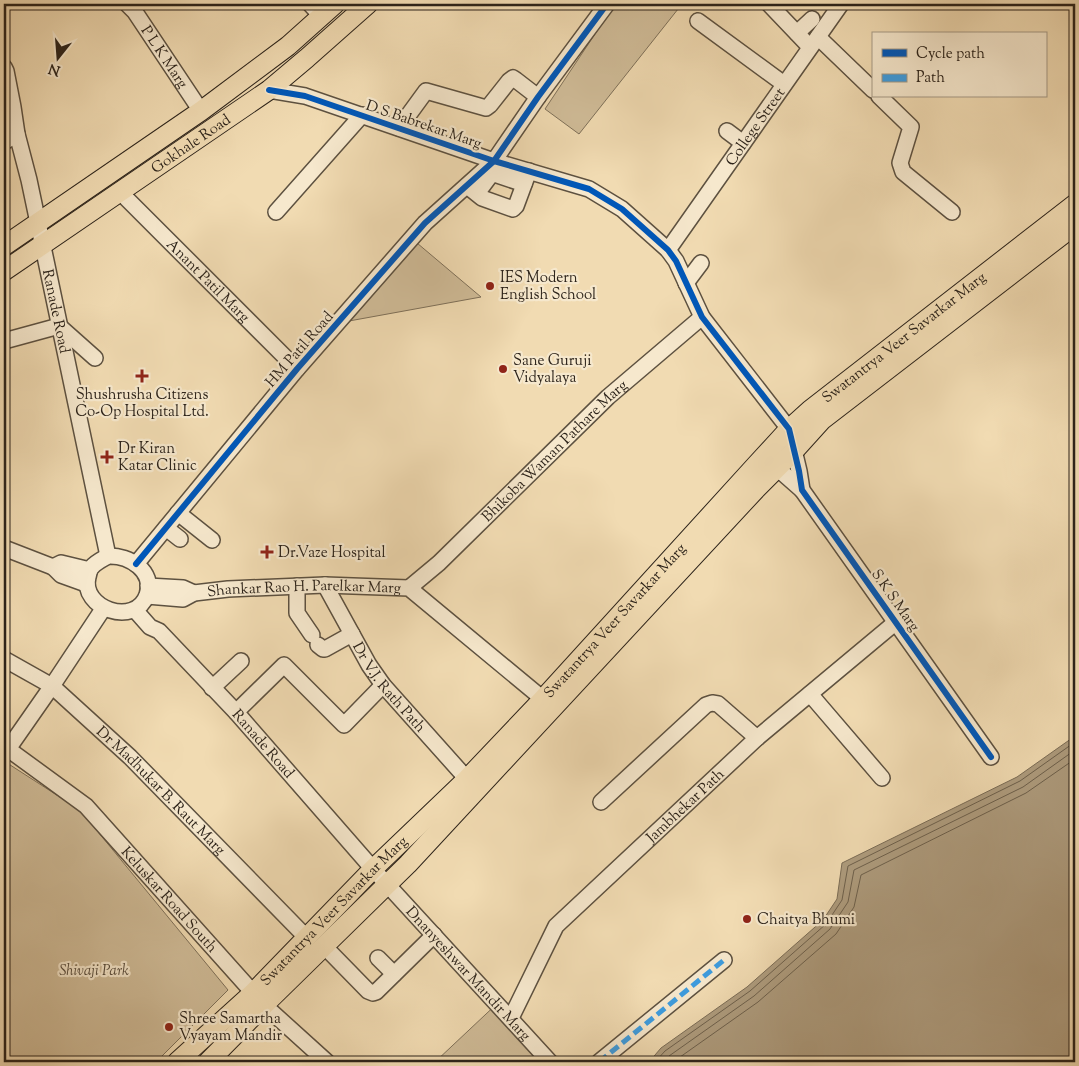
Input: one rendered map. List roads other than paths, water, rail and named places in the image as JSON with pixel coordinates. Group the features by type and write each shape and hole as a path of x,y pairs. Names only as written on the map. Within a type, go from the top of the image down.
{"main road":[{"name":"Gokhale Road","path":"4,271 269,90 368,4"},
{"name":"Gokhale Road","path":"4,246 201,111 288,46 322,8"},
{"name":"Swatantrya Veer Savarkar Marg","path":"177,1062 324,946 408,864 771,461 789,430 810,410 1075,204"},
{"name":"Swatantrya Veer Savarkar Marg","path":"208,1062 306,938 373,869 467,779 543,699 637,595 674,547 720,504 771,461 794,451 822,420 1075,225"}],"street":[{"name":"HM Patil Road","path":"183,528 176,514 297,369 425,223 471,190 494,162 538,96 607,4"},
{"path":"769,4 796,33 814,42 872,89"},
{"name":"College Street","path":"668,250 841,4"},
{"name":"P L K Marg","path":"133,6 201,111"},
{"path":"796,33 812,19"},
{"path":"698,22 784,84"},
{"name":"Ranade Road","path":"5,75 108,556"},
{"path":"399,128 426,92 486,108 513,78 538,96"},
{"name":"D S Babrekar Marg","path":"269,90 306,96 362,115 494,162 527,178 589,189 622,209 668,250 676,261 702,317 789,430 794,451"},
{"path":"881,98 911,127 900,163 903,172 952,212"},
{"path":"276,212 362,115"},
{"path":"727,131 743,143"},
{"path":"4,142 17,134"},
{"path":"492,174 527,178 513,209 486,200 471,190 492,174"},
{"name":"Anant Patil Marg","path":"120,192 297,369"},
{"path":"695,210 708,219"},
{"path":"686,283 701,263"},
{"name":"Bhikoba Waman Pathare Marg","path":"409,588 439,563 608,397 702,317"},
{"path":"4,341 59,326 95,358"},
{"name":"S K S Marg","path":"794,451 802,490 992,757"},
{"path":"771,461 802,490"},
{"path":"136,564 183,528 210,541"},
{"path":"4,548 53,566 61,563 88,577"},
{"path":"108,556 128,559 142,568 146,577 143,599 120,613 103,608 92,597 88,577 92,566 108,556"},
{"name":"Dr V.J. Rath Path","path":"325,585 369,665 383,685 467,779"},
{"path":"297,586 297,613 323,649 352,634"},
{"name":"Shankar Rao H. Parelkar Marg","path":"143,599 183,599 194,593 228,589 297,586 409,588 543,699"},
{"name":"Ranade Road","path":"143,599 150,627 159,631 221,684 236,712 373,869 388,883"},
{"path":"6,748 52,686 103,608"},
{"name":"Jambhekar Path","path":"511,1018 556,926 757,738 896,622"},
{"name":"Dr Madhukar B. Raut Marg","path":"4,659 52,686 130,757 306,938"},
{"path":"221,684 241,661"},
{"path":"236,712 256,688 284,665 344,725 383,685"},
{"path":"810,694 882,778"},
{"path":"601,802 706,705 718,704 757,738"},
{"name":"Keluskar Road South","path":"6,748 86,806 258,999 327,1062"},
{"name":"Dnanyeshwar Mandir Marg","path":"388,883 550,1062"},
{"path":"324,946 370,993 376,992 434,935"},
{"path":"378,958 394,974"},
{"path":"599,1062 724,960"}],"water":[{"path":"1075,736 1075,1062 649,1062 661,1048 747,987 823,920 837,899 842,863 1017,777"}],"place":[{"name":"IES Modern English School","path":"490,286"},
{"name":"Sane Guruji Vidyalaya","path":"503,369"},
{"name":"Shushrusha Citizens Co-Op Hospital Ltd.","path":"142,376"},
{"name":"Dr Kiran Katar Clinic","path":"107,457"},
{"name":"Dr.Vaze Hospital","path":"267,552"},
{"name":"Chaitya Bhumi","path":"747,919"},
{"name":"Shree Samartha Vyayam Mandir","path":"169,1027"}],"park label":[{"name":"Shivaji Park","path":"94,970"}]}
